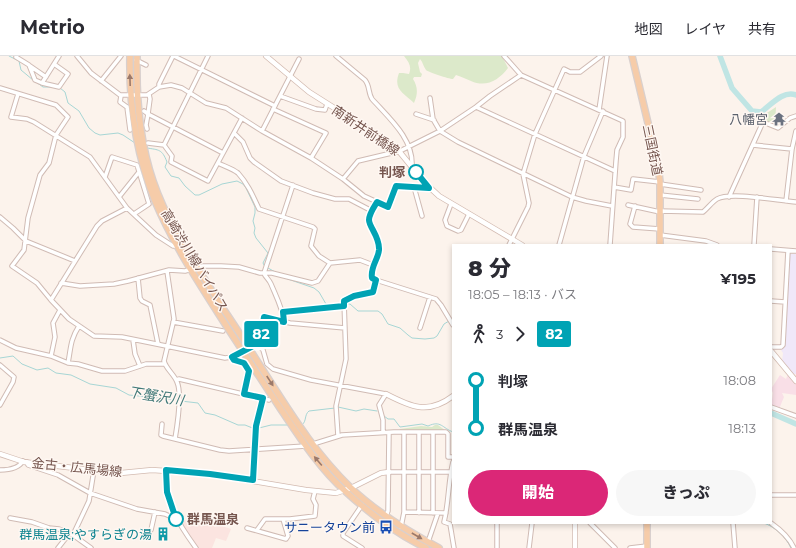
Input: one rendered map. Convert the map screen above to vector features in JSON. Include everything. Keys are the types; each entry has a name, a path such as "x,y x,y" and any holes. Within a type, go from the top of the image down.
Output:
{"main road":[{"name":"高崎渋川線バイパス","path":"130,56 134,95 135,131 155,200 177,246 248,348 310,445 351,488 425,546"},
{"name":"三国街道","path":"632,56 658,165 660,183 660,244"},
{"name":"高崎渋川線バイパス","path":"134,95 136,58"},
{"name":"高崎渋川線バイパス","path":"141,151 159,198 194,269 243,351 344,491 397,531 425,546 439,548"},
{"path":"647,524 647,547"}],"street":[{"path":"42,83 59,56"},
{"path":"77,56 87,69 121,96 149,94 159,87 175,85 206,102 226,108 262,131 310,158 343,179 358,192 388,207 396,186 429,188"},
{"path":"101,81 121,56"},
{"path":"159,87 159,84 174,56 326,133 310,158"},
{"path":"164,145 208,56"},
{"name":"南新井前橋線","path":"266,56 309,92 400,151 429,188 451,204 520,244"},
{"path":"336,56 365,80 368,84 372,99 402,132 409,146 413,161 412,167"},
{"path":"341,61 344,56"},
{"path":"504,56 521,75 622,121 623,137 617,150 610,244"},
{"path":"510,244 529,203 523,174 535,134 564,69 570,72 580,72 601,56"},
{"path":"559,244 584,156 601,111 608,56"},
{"path":"16,57 46,77"},
{"path":"136,58 146,65"},
{"path":"262,131 299,59"},
{"path":"29,65 35,80 60,87 68,74 54,64"},
{"path":"343,179 358,161 400,151 440,131 521,75"},
{"path":"0,88 59,107 68,117 56,135 49,163 40,175 28,218 24,250 12,266 37,282 60,310 79,326 94,336 122,337 222,358 232,357 255,345 259,346 263,350 265,361 268,366 273,369 311,380 386,394 404,404 419,407 430,407 440,404 452,397"},
{"path":"18,94 10,117 27,119 34,122 90,157 127,208 156,235 173,246 177,246"},
{"path":"147,129 146,125 150,99 149,94"},
{"path":"121,96 120,102 127,107 135,131"},
{"path":"280,96 316,109 325,110 327,104"},
{"path":"430,98 434,120 440,131 458,142 572,197 612,206"},
{"path":"476,107 615,171"},
{"path":"144,111 223,153"},
{"path":"416,114 434,120"},
{"path":"729,196 763,122 778,128 790,118 796,116"},
{"path":"148,143 164,145 172,156 171,162 208,181 242,118"},
{"path":"786,201 792,149 796,131"},
{"path":"234,134 244,142 250,158 281,181 336,199 349,199 372,211"},
{"path":"753,145 792,149"},
{"path":"105,177 112,157 136,165 149,204 134,214"},
{"path":"218,163 238,173 240,178 249,186 259,209 313,227 315,229 315,233 311,246 320,256 330,263 360,260 373,265"},
{"path":"119,197 139,172"},
{"path":"614,187 631,190 633,179 701,190"},
{"path":"284,322 283,312 271,282 264,273 293,185"},
{"path":"414,188 422,216"},
{"path":"660,195 698,199"},
{"path":"628,205 660,212 703,212 718,198 729,196 757,197 796,202"},
{"path":"754,244 757,197"},
{"path":"377,202 369,220 378,240 379,250 373,265 371,275 372,278 430,297 440,302 452,323"},
{"path":"451,204 445,220 447,226 458,231 460,230 469,214"},
{"path":"635,206 630,219 630,224 633,227 660,229"},
{"path":"51,300 100,223 127,208"},
{"path":"0,217 14,228 26,241 75,262"},
{"path":"660,236 706,241 714,244"},
{"path":"772,249 796,251"},
{"path":"772,347 781,347 783,345 788,251"},
{"path":"61,283 86,286 124,282 167,271 194,269 203,266 221,266 239,267 264,273 272,272 314,283 318,281 330,263"},
{"path":"167,271 173,322 164,358 165,364 176,380 179,392 175,439"},
{"path":"138,278 140,298 142,301 150,305 158,344"},
{"path":"338,436 336,406 346,359 344,301 354,296 373,292 376,280"},
{"path":"420,328 430,297"},
{"path":"772,300 785,302"},
{"path":"283,312 344,306"},
{"path":"50,356 55,337 53,323 60,310"},
{"path":"259,346 264,317 284,322 345,328"},
{"path":"173,322 223,332"},
{"path":"68,363 70,344 79,326"},
{"path":"0,340 16,348 102,371 125,371 149,364 165,364"},
{"path":"133,340 135,354 140,366"},
{"path":"772,352 794,375 796,381"},
{"path":"232,357 234,360 244,363 249,371 244,394"},
{"path":"0,365 14,377 13,382 0,405"},
{"path":"176,380 269,400"},
{"path":"383,432 383,420 379,405 386,394"},
{"path":"253,480 256,426 263,398"},
{"path":"772,408 796,416"},
{"path":"162,424 161,436 225,451 310,445 338,436 383,432 446,432 448,434 448,457 452,458"},
{"path":"401,526 404,512 404,432"},
{"path":"419,432 419,513"},
{"path":"433,432 433,512"},
{"path":"386,516 388,511 389,433"},
{"name":"金古・広馬場線","path":"0,454 25,462 121,473 166,470 253,480 315,491 336,493 344,491"},
{"path":"0,470 12,468 25,462 28,465 58,475 90,493 137,509 165,514 176,519"},
{"path":"452,465 450,472 451,489 444,522 450,524 454,548"},
{"path":"58,548 71,534 89,501 94,470"},
{"path":"166,470 167,492 176,519 196,548"},
{"path":"344,491 381,473 450,472"},
{"path":"257,530 265,518 283,519 315,516 316,505 313,499 315,491"},
{"path":"772,495 796,495"},
{"path":"362,505 343,533 344,536 362,548"},
{"path":"151,530 155,512"},
{"path":"404,512 446,513"},
{"path":"425,546 438,512"},
{"path":"10,518 32,522 49,528 68,532 91,548"},
{"path":"247,528 286,539 288,536 283,519"},
{"path":"497,524 498,548"},
{"path":"529,548 532,524"},
{"path":"575,524 575,548"},
{"path":"591,524 615,548"},
{"path":"733,524 735,548"},
{"path":"772,524 787,537 794,548"},
{"path":"630,548 647,547"}],"shaded area":[{"path":"789,254 796,254 796,374 792,374 782,362 783,353 781,350 784,346"},
{"path":"788,374 796,384 796,395 782,393 784,397 779,409 772,406 772,387 780,375 786,379"},
{"path":"195,517 231,529 226,541 216,538 212,548 198,548 178,519 179,518 192,523"}],"green space":[{"path":"404,56 502,56 508,68 501,76 492,82 482,84 456,75 453,79 430,72 426,70 420,59 418,63 422,74 421,77 414,77 413,79 417,91 414,103 400,90 397,83 399,73 409,74 410,71 410,65"},
{"path":"776,107 775,125 758,119"},
{"path":"438,425 446,431 399,431 400,429 421,426 432,427"}],"waterway":[{"path":"9,56 19,61 21,70 33,80"},
{"path":"720,56 732,88 752,111 761,112 782,96 791,94 796,95"},
{"path":"36,82 43,87 55,87"},
{"path":"60,88 65,92 68,103 79,111 89,128 95,133 100,135 118,133 135,143"},
{"path":"147,148 162,152 167,162 165,167 171,176 179,178 195,195 199,195 222,184 237,181 243,184 255,207 253,221 255,228 254,233 256,238 268,253 263,263 265,267"},
{"path":"268,268 277,273"},
{"path":"285,278 314,288 319,292 326,304 350,304 358,311 378,311 382,314 388,324 400,328 412,338 434,338 437,336 444,324 449,321"},
{"name":"下蟹沢川","path":"0,358 13,356 22,364 37,370 48,368 56,373 71,375 90,384 116,388 129,395 178,400"},
{"name":"下蟹沢川","path":"181,401 198,403 205,413 215,415 238,425 245,425 255,429 271,425 289,425"},
{"name":"下蟹沢川","path":"338,407 356,411 364,409 377,411"},
{"name":"下蟹沢川","path":"302,425 306,414 309,411 335,408"},
{"path":"772,413 796,424"},
{"name":"下蟹沢川","path":"384,416 388,419 394,419 400,427 422,424 428,426 432,424 439,424 452,432"},
{"name":"下蟹沢川","path":"766,524 780,533 791,548"}],"bus line":[{"name":"82","path":"176,519 167,492 166,470 224,475 253,480 256,426 263,398 244,394 249,371 244,363 234,360 232,357 253,346 259,346 264,317 284,322 283,312 330,306 344,306 344,301 354,296 373,292 376,280 372,278 371,275 379,250 376,234 369,220 377,202 388,207 396,186 429,188 416,172"}],"place":[{"name":"八幡宮","path":"779,119"},
{"name":"判塚","path":"416,172"},
{"name":"群馬温泉","path":"176,519"},
{"name":"サニータウン前","path":"386,527"},
{"name":"群馬温泉;やすらぎの湯","path":"163,534"}]}
